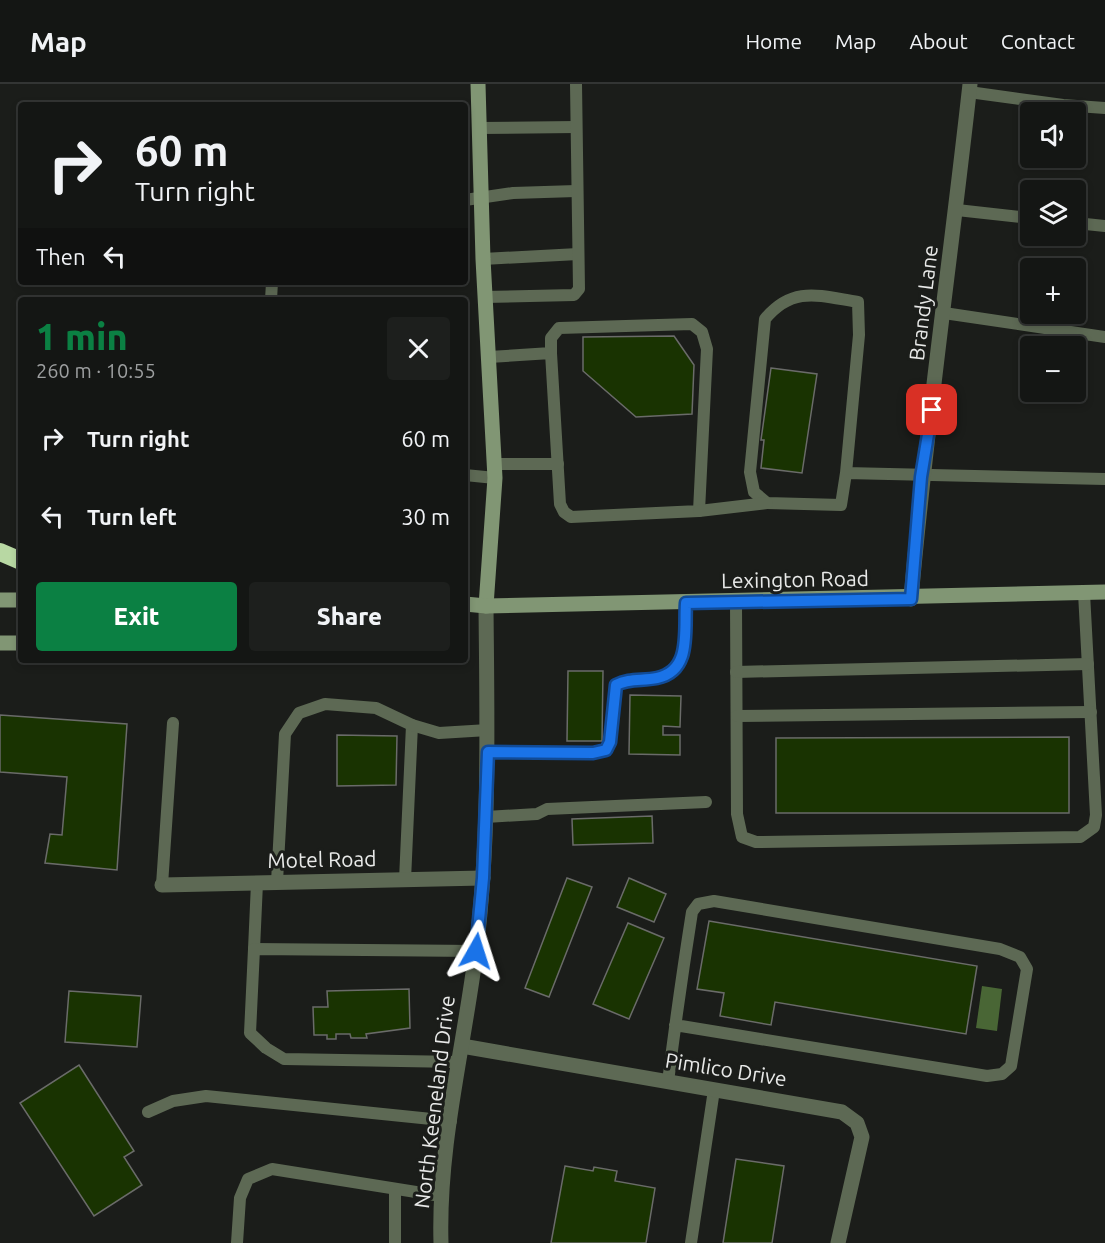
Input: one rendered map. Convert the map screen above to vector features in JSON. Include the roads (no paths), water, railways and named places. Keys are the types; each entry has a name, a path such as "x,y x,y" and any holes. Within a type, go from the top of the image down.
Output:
{"highway":[{"path":"0,552 18,560"}],"main road":[{"path":"478,84 479,128 473,200 483,259 495,471 486,606"},
{"name":"Lexington Road","path":"468,604 486,606 911,599 1105,592"},
{"path":"0,600 18,600"},
{"name":"Lexington Road","path":"468,610 486,606"},
{"path":"0,643 18,643"}],"street":[{"name":"Brandy Lane","path":"911,599 921,477 957,210 969,88"},
{"name":"North Keeneland Drive","path":"441,1243 441,1196 476,951 483,878 488,752 486,606"},
{"name":"Motel Road","path":"162,885 483,878"},
{"name":"Pimlico Drive","path":"462,1046 829,1108 853,1118 862,1137 838,1243"}],"lane":[{"path":"484,297 574,294 579,288 576,84"},
{"path":"969,88 1063,105 1105,108"},
{"path":"479,128 576,127"},
{"path":"473,200 513,193 576,192"},
{"path":"957,210 1020,217"},
{"path":"1086,224 1105,226"},
{"path":"483,259 578,254"},
{"path":"699,511 707,349 702,332 692,324 560,328 551,338 551,353 560,504 564,512 571,517 699,511 767,502 841,505 859,335 858,302 811,294 792,297 776,306 765,319 750,472 754,492 767,502"},
{"path":"944,313 1105,337"},
{"path":"489,357 551,353"},
{"path":"468,475 558,464"},
{"path":"846,473 921,477 1105,479"},
{"path":"736,602 737,814 742,837 756,842 1080,837 1094,827 1096,815 1084,593"},
{"path":"488,752 593,753 606,750 610,742 616,685 626,680 657,678 674,672 683,661 686,603"},
{"path":"736,672 1088,664"},
{"path":"277,882 285,734 299,713 325,704 376,708 412,725 439,733 488,730"},
{"path":"737,716 1091,712"},
{"path":"162,885 173,723"},
{"path":"405,880 412,725"},
{"path":"486,817 537,814 547,809 706,802"},
{"path":"257,883 250,1033 266,1048 284,1059 459,1062"},
{"path":"668,1082 675,1025 692,912 698,904 714,901 1000,949 1020,957 1027,969 1011,1066 1002,1074 987,1076 675,1025"},
{"path":"254,949 476,951"},
{"path":"691,1243 714,1090"},
{"path":"148,1112 173,1101 206,1096 451,1121"},
{"path":"237,1243 240,1198 248,1179 272,1169 441,1196"},
{"path":"395,1190 395,1243"}]}
